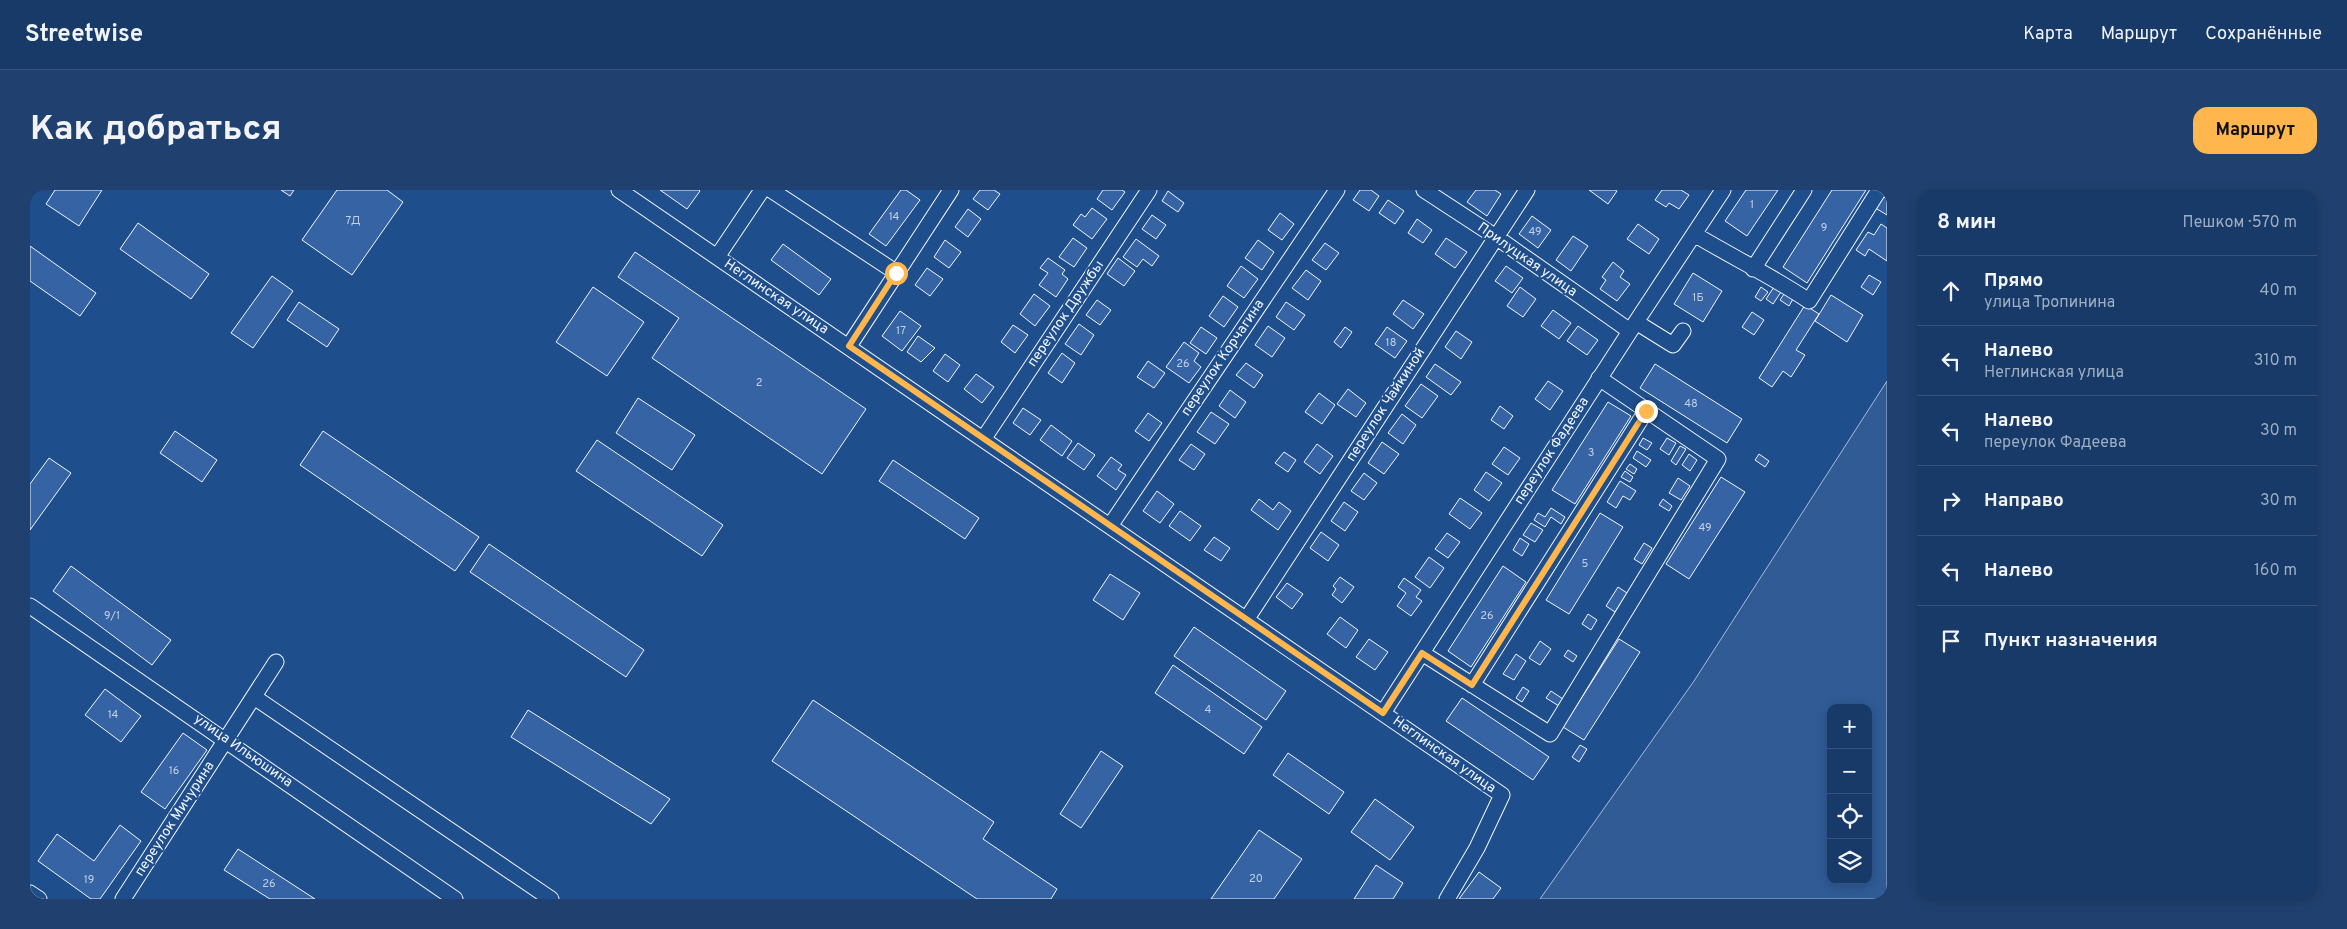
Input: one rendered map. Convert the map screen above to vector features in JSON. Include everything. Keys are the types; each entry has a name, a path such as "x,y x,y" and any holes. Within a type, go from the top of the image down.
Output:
{"street":[{"name":"Неглинская улица","path":"619,190 984,438 1502,795 1478,848 1447,899"},
{"path":"717,257 762,190"},
{"path":"771,190 896,273"},
{"name":"переулок Дружбы","path":"984,438 1149,190"},
{"name":"переулок Корчагина","path":"1110,526 1337,190"},
{"name":"Прилуцкая улица","path":"1424,190 1633,326 1673,345 1683,331"},
{"name":"переулок Чайкиной","path":"1246,620 1528,190"},
{"name":"переулок Фадеева","path":"1383,713 1599,378 1724,190"},
{"path":"1753,268 1804,190"},
{"path":"1694,234 1753,268 1780,281 1808,301 1879,190"},
{"path":"849,346 945,192"},
{"path":"1422,653 1550,734 1718,459 1599,378"},
{"path":"1472,685 1646,411"},
{"name":"улица Ильюшина","path":"30,606 226,739 455,899"},
{"name":"переулок Мичурина","path":"123,899 276,662"},
{"path":"254,697 551,899"},
{"path":"30,893 39,899"}],"shaded area":[{"path":"1887,381 1887,899 1540,899 1694,681"}],"building":[{"path":"55,190 102,190 79,226 46,204"},
{"path":"281,190 294,190 290,196"},
{"path":"337,190 387,190 403,202 352,275 302,240"},
{"path":"660,190 699,190 700,191 687,209"},
{"path":"901,190 906,190 920,200 886,246 869,234"},
{"path":"980,190 994,190 1000,194 988,210 973,199"},
{"path":"1103,190 1122,190 1125,192 1112,210 1097,199"},
{"path":"1360,190 1371,190 1379,196 1369,211 1353,200"},
{"path":"1476,190 1495,190 1501,194 1487,216 1467,202"},
{"path":"1589,190 1615,190 1617,191 1608,204"},
{"path":"1662,190 1681,190 1689,195 1679,209 1669,203 1666,207 1655,200"},
{"path":"1746,190 1778,190 1747,236 1725,221"},
{"path":"1832,190 1866,190 1807,283 1783,267"},
{"path":"1168,191 1184,203 1178,212 1162,201"},
{"path":"1879,194 1887,199 1887,215 1872,206"},
{"path":"1388,200 1404,211 1395,224 1379,213"},
{"path":"1092,208 1107,219 1092,239 1073,225 1081,214 1085,217"},
{"path":"968,209 981,219 968,237 955,227"},
{"path":"1280,213 1294,224 1282,240 1268,230"},
{"path":"1152,215 1166,225 1156,239 1142,229"},
{"path":"1532,216 1551,230 1538,248 1519,234"},
{"path":"1417,219 1432,230 1423,243 1408,233"},
{"path":"138,223 209,274 191,299 120,249"},
{"path":"1638,224 1659,239 1649,254 1627,239"},
{"path":"1881,224 1887,228 1887,261 1869,249 1865,256 1856,250 1868,232 1874,235"},
{"path":"1573,236 1588,246 1571,271 1556,260"},
{"path":"1073,238 1087,248 1074,267 1059,257"},
{"path":"1446,238 1467,252 1455,268 1435,254"},
{"path":"1136,239 1159,256 1152,266 1143,259 1137,267 1123,257"},
{"path":"945,240 961,252 949,268 934,257"},
{"path":"1258,240 1274,252 1262,270 1245,258"},
{"path":"1325,243 1339,253 1326,270 1312,260"},
{"path":"783,244 831,279 819,295 771,260"},
{"path":"30,246 96,293 80,316 30,281"},
{"path":"635,252 866,409 822,474 652,358 679,318 618,277"},
{"path":"1048,258 1065,270 1062,274 1068,279 1056,297 1039,285 1048,273 1040,268"},
{"path":"1118,258 1135,271 1124,286 1107,274"},
{"path":"1613,262 1624,271 1620,277 1630,284 1617,301 1600,289 1606,280 1602,277"},
{"path":"1241,266 1258,279 1244,298 1227,286"},
{"path":"1506,266 1523,278 1512,293 1495,281"},
{"path":"927,268 943,279 930,296 915,285"},
{"path":"1306,270 1321,281 1308,300 1292,288"},
{"path":"1693,273 1722,291 1703,322 1674,304"},
{"path":"1869,275 1881,282 1873,295 1861,287"},
{"path":"272,276 293,291 253,348 231,333"},
{"path":"593,287 644,322 607,376 556,342"},
{"path":"1520,287 1536,299 1523,317 1507,306"},
{"path":"1761,287 1768,292 1761,301 1755,297"},
{"path":"1774,287 1781,292 1773,304 1766,299"},
{"path":"1034,294 1050,306 1035,326 1020,314"},
{"path":"1784,294 1793,299 1789,306 1780,300"},
{"path":"1831,295 1863,315 1847,342 1815,321"},
{"path":"1223,296 1238,307 1224,327 1209,316"},
{"path":"1097,300 1111,310 1100,325 1086,315"},
{"path":"1403,300 1424,314 1413,329 1393,314"},
{"path":"299,302 339,329 327,347 287,320"},
{"path":"1286,302 1305,315 1294,330 1276,317"},
{"path":"1805,305 1819,314 1796,350 1805,355 1791,377 1783,371 1772,387 1759,378"},
{"path":"1553,310 1571,323 1559,339 1541,326"},
{"path":"900,311 921,326 902,351 882,336"},
{"path":"1752,312 1764,320 1754,335 1742,327"},
{"path":"1079,324 1094,335 1081,355 1065,344"},
{"path":"1013,325 1028,335 1015,353 1001,342"},
{"path":"1268,326 1285,338 1272,357 1255,345"},
{"path":"1578,326 1598,340 1587,355 1567,341"},
{"path":"1201,327 1217,338 1206,354 1190,343"},
{"path":"1345,327 1352,332 1341,348 1334,342"},
{"path":"1387,327 1407,341 1395,358 1375,344"},
{"path":"1456,331 1472,342 1461,359 1445,347"},
{"path":"918,336 935,348 921,362 907,352"},
{"path":"1184,342 1199,353 1194,361 1201,367 1189,383 1166,367"},
{"path":"1062,353 1075,363 1062,383 1048,373"},
{"path":"945,354 960,365 948,382 933,371"},
{"path":"1148,361 1165,373 1154,388 1137,377"},
{"path":"1246,363 1263,375 1254,388 1236,375"},
{"path":"1435,364 1461,382 1451,395 1426,377"},
{"path":"1655,364 1742,419 1727,443 1640,388"},
{"path":"976,374 994,387 982,403 964,389"},
{"path":"1548,381 1563,391 1550,410 1535,399"},
{"path":"1421,384 1438,396 1422,418 1405,406"},
{"path":"1348,389 1366,403 1356,417 1337,404"},
{"path":"1230,390 1246,402 1235,418 1219,406"},
{"path":"1319,393 1335,405 1322,424 1305,412"},
{"path":"638,398 695,435 672,470 616,433"},
{"path":"1608,402 1631,416 1575,504 1552,490"},
{"path":"1500,406 1513,416 1504,429 1491,420"},
{"path":"1023,408 1041,420 1030,435 1013,423"},
{"path":"1211,412 1229,424 1215,444 1197,432"},
{"path":"1148,413 1162,423 1149,441 1135,431"},
{"path":"1402,414 1416,425 1403,444 1388,433"},
{"path":"1051,425 1072,441 1062,456 1040,440"},
{"path":"175,431 217,460 202,482 160,453"},
{"path":"323,431 479,537 455,571 300,465"},
{"path":"1643,438 1652,443 1647,450 1639,445"},
{"path":"1667,438 1676,443 1669,455 1660,449"},
{"path":"597,440 723,525 702,556 576,471"},
{"path":"1382,442 1399,454 1384,474 1368,463"},
{"path":"1078,443 1095,455 1084,470 1067,458"},
{"path":"1191,444 1205,454 1194,470 1179,460"},
{"path":"1317,444 1333,456 1320,474 1304,462"},
{"path":"1680,446 1686,449 1676,465 1671,461"},
{"path":"1504,447 1520,458 1508,475 1492,464"},
{"path":"1637,451 1651,460 1646,467 1633,458"},
{"path":"1284,452 1296,460 1288,472 1275,463"},
{"path":"1689,454 1697,460 1690,471 1682,465"},
{"path":"1759,454 1769,461 1765,467 1755,460"},
{"path":"1111,457 1122,465 1118,470 1126,475 1116,490 1097,476"},
{"path":"49,458 71,473 30,530 30,484"},
{"path":"893,460 979,518 965,539 879,481"},
{"path":"1630,464 1637,469 1634,474 1626,469"},
{"path":"1625,471 1633,477 1630,482 1621,477"},
{"path":"1486,472 1502,483 1489,501 1474,490"},
{"path":"1364,473 1377,483 1364,500 1351,491"},
{"path":"1721,477 1745,492 1689,579 1666,564"},
{"path":"1678,478 1690,486 1681,500 1669,493"},
{"path":"1620,481 1636,491 1630,500 1623,496 1616,508 1607,502"},
{"path":"1157,491 1174,504 1160,523 1143,511"},
{"path":"1460,498 1482,513 1470,529 1449,514"},
{"path":"1259,499 1273,510 1279,502 1291,511 1278,530 1251,510"},
{"path":"1663,499 1672,506 1669,511 1659,505"},
{"path":"1344,502 1358,512 1345,531 1331,521"},
{"path":"1551,508 1565,517 1561,524 1551,517 1545,527 1534,520 1538,513 1545,517"},
{"path":"1180,511 1201,526 1190,541 1169,526"},
{"path":"1600,513 1623,527 1569,614 1546,600"},
{"path":"1531,523 1543,530 1535,542 1523,535"},
{"path":"1321,532 1339,545 1328,561 1310,548"},
{"path":"1447,533 1460,542 1448,558 1435,549"},
{"path":"1214,537 1230,548 1221,561 1204,550"},
{"path":"1520,538 1529,544 1522,556 1513,550"},
{"path":"1644,543 1652,548 1642,564 1634,559"},
{"path":"489,544 644,650 626,677 470,572"},
{"path":"1429,557 1444,568 1430,588 1415,577"},
{"path":"71,566 171,640 152,665 53,591"},
{"path":"1503,566 1526,582 1471,667 1448,651"},
{"path":"1110,574 1140,593 1123,620 1093,600"},
{"path":"1340,577 1354,587 1342,603 1332,595 1336,589 1333,586"},
{"path":"1404,578 1421,590 1416,597 1422,601 1411,616 1397,606 1406,593 1398,587"},
{"path":"1287,583 1303,594 1292,609 1276,597"},
{"path":"1618,587 1627,593 1615,612 1606,606"},
{"path":"1588,614 1597,620 1591,630 1582,624"},
{"path":"1340,617 1358,630 1346,648 1327,634"},
{"path":"1194,627 1286,691 1266,720 1174,656"},
{"path":"1369,639 1388,652 1375,670 1356,657"},
{"path":"1619,639 1640,652 1584,740 1563,727"},
{"path":"1540,641 1551,649 1540,665 1529,658"},
{"path":"1568,650 1577,656 1573,662 1564,656"},
{"path":"1516,654 1526,661 1514,680 1503,674"},
{"path":"1173,665 1262,727 1244,754 1155,693"},
{"path":"1523,687 1529,691 1522,702 1516,698"},
{"path":"105,689 141,716 121,742 85,715"},
{"path":"1551,691 1563,699 1559,706 1546,698"},
{"path":"1462,698 1549,757 1533,780 1446,721"},
{"path":"813,700 994,822 983,839 1057,889 1051,899 977,899 772,761"},
{"path":"528,710 670,799 651,824 511,737"},
{"path":"183,733 207,750 165,809 141,792"},
{"path":"1580,745 1587,749 1579,762 1572,757"},
{"path":"1101,751 1123,766 1081,828 1060,814"},
{"path":"1288,753 1344,792 1329,814 1273,775"},
{"path":"1375,799 1414,827 1390,860 1351,832"},
{"path":"120,825 141,841 100,899 91,899 38,861 57,834 94,861"},
{"path":"1259,830 1302,859 1274,899 1211,899"},
{"path":"238,849 315,899 270,899 224,870"},
{"path":"1376,865 1403,883 1393,899 1354,899"},
{"path":"1479,872 1501,888 1493,899 1459,899"}],"route":[{"path":"896,273 849,346 1383,713 1422,653 1472,685 1646,411"}]}
